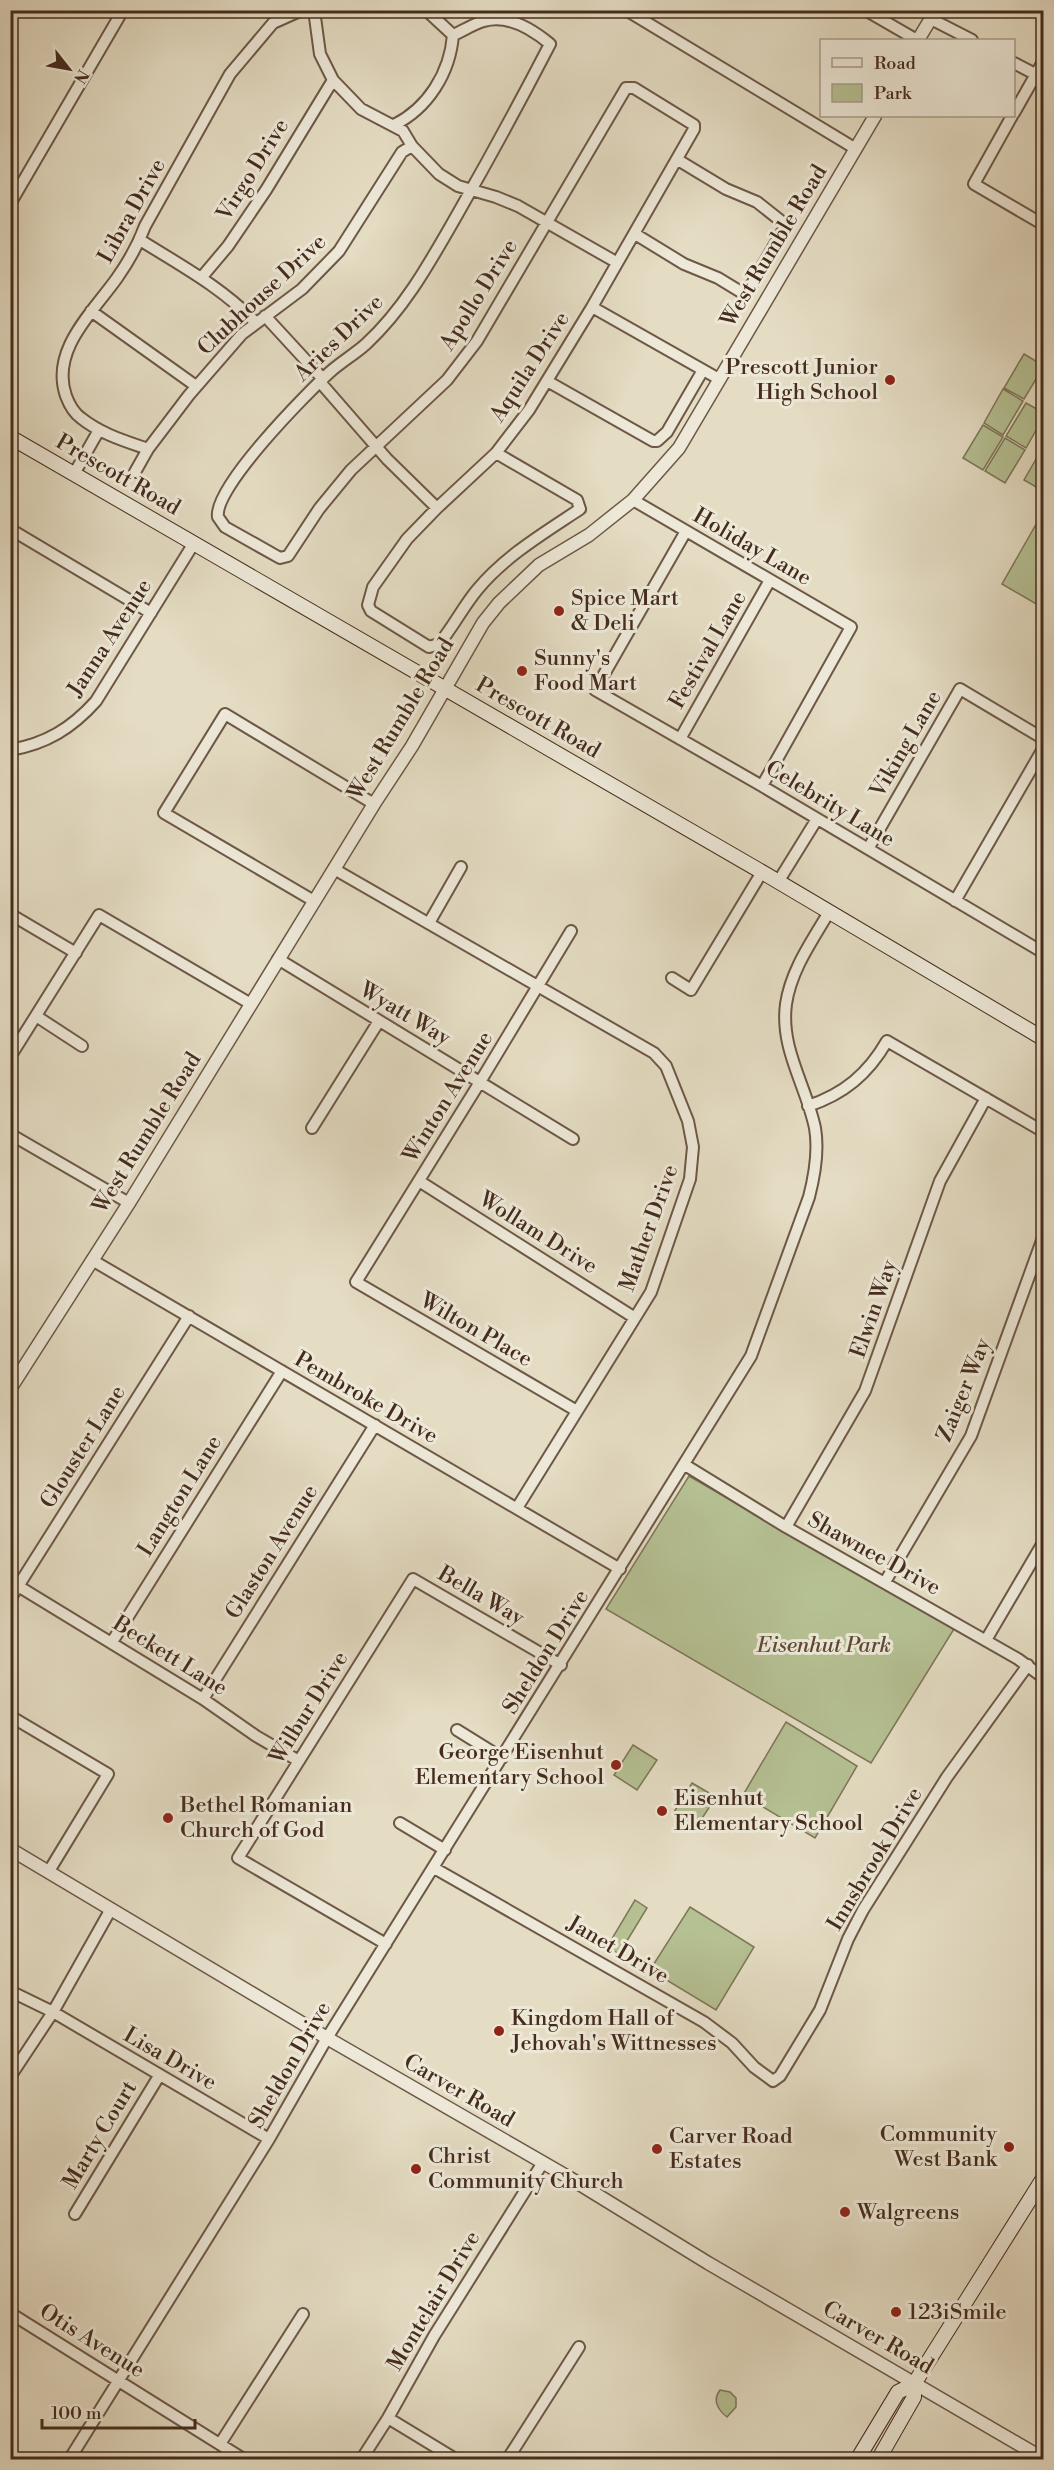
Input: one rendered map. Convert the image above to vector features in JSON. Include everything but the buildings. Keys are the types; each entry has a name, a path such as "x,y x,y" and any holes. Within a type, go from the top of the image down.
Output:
{"main road":[{"name":"Prescott Road","path":"10,437 762,872 1044,1039"},
{"path":"857,2460 898,2392 914,2384 1044,2176"},
{"path":"878,2460 914,2397 914,2384"}],"street":[{"path":"10,204 123,10"},
{"name":"Libra Drive","path":"148,449 99,430 80,418 68,399 62,379 63,368 72,342 91,310 125,266 230,74 273,23 302,10"},
{"path":"314,10 320,54 333,80 361,109 404,131 412,146 429,165 448,180 518,206 616,262"},
{"path":"394,125 410,116 427,100 448,61 453,36 426,10"},
{"path":"626,10 856,149"},
{"path":"865,10 916,39"},
{"path":"919,39 933,15 970,39"},
{"name":"Aries Drive","path":"284,558 280,558 225,527 217,511 237,477 266,437 322,380 363,347 395,314 424,273 550,44 524,26 503,20 483,21 453,36"},
{"path":"1015,110 1044,60"},
{"path":"1015,64 1035,74"},
{"name":"Virgo Drive","path":"201,278 228,246 266,190 333,80"},
{"name":"Apollo Drive","path":"284,558 334,490 375,445 447,380 477,341 626,88 634,88 694,125"},
{"name":"West Rumble Road","path":"10,1389 129,1203 334,868 412,746 483,623 513,588 539,565 589,535 633,500 652,481 684,441 874,117"},
{"path":"1011,117 974,184 1044,225"},
{"name":"Aquila Drive","path":"496,453 577,500 580,509 535,538 496,570 478,588 443,639 429,647 376,615 368,605 373,587 407,539 496,453 547,381 678,160 694,125"},
{"name":"Clubhouse Drive","path":"135,472 148,449 196,386 242,334 302,289 324,268 358,223 402,152 412,146"},
{"path":"635,234 684,264 718,278 745,293 786,225 757,202 726,189 678,160"},
{"path":"140,240 201,278 243,310 260,319 322,380 375,445 437,508"},
{"path":"592,307 719,379"},
{"path":"91,310 196,386"},
{"path":"547,381 653,441 657,441 666,432 705,371"},
{"path":"74,474 99,430"},
{"name":"Holiday Lane","path":"633,500 851,627 762,786"},
{"path":"10,529 151,613"},
{"name":"Celebrity Lane","path":"686,531 596,690 1044,953"},
{"name":"Janna Avenue","path":"10,750 40,743 58,734 84,715 96,701 194,543"},
{"name":"Festival Lane","path":"680,739 770,580"},
{"name":"Viking Lane","path":"868,849 960,689 1044,739"},
{"path":"314,901 164,813 225,714 374,804"},
{"path":"955,901 1044,747"},
{"path":"778,882 817,819"},
{"path":"429,923 461,867"},
{"name":"Mather Drive","path":"334,868 654,1053 662,1060 688,1121 693,1147 690,1179 651,1292 517,1508"},
{"path":"672,978 691,990 762,872"},
{"name":"Sheldon Drive","path":"69,2460 269,2139 327,2038 751,1356 815,1176 817,1152 814,1128 788,1047 785,1020 786,1004 796,970 829,912"},
{"path":"10,914 76,953"},
{"path":"10,1057 99,915 251,1004"},
{"name":"Winton Avenue","path":"356,1282 571,931"},
{"name":"Wyatt Way","path":"278,959 573,1139"},
{"path":"36,1017 82,1046"},
{"path":"312,1128 379,1021"},
{"path":"808,1106 826,1100 855,1082 870,1067 887,1041 1044,1132"},
{"name":"Elwin Way","path":"786,1527 865,1391 940,1181 986,1098"},
{"path":"10,1134 129,1203"},
{"name":"Wollam Drive","path":"419,1181 635,1318"},
{"name":"Zaiger Way","path":"885,1582 971,1436 1044,1235"},
{"name":"Pembroke Drive","path":"92,1260 620,1569"},
{"name":"Wilton Place","path":"356,1282 577,1411"},
{"name":"Glouster Lane","path":"10,1599 189,1316"},
{"name":"Langton Lane","path":"112,1642 282,1371"},
{"name":"Glaston Avenue","path":"203,1699 375,1425"},
{"name":"Shawnee Drive","path":"685,1465 786,1527 986,1640 1028,1665 1044,1678"},
{"path":"986,1640 1044,1541"},
{"name":"Bella Way","path":"413,1579 561,1665"},
{"name":"Wilbur Drive","path":"386,1944 238,1858 413,1579"},
{"name":"Beckett Lane","path":"18,1586 112,1642 203,1699 256,1736 299,1761"},
{"name":"Innsbrook Drive","path":"773,2081 780,2076 820,2010 848,1939 863,1910 947,1777 1028,1665"},
{"path":"10,1716 108,1774 49,1871"},
{"path":"458,1731 502,1758"},
{"path":"400,1823 445,1850"},
{"name":"Carver Road","path":"10,1849 1044,2459"},
{"name":"Janet Drive","path":"434,1868 704,2022 732,2043 754,2067 773,2081"},
{"path":"10,2077 52,2012 111,1909"},
{"name":"Lisa Drive","path":"10,1991 52,2012 269,2139"},
{"name":"Marty Court","path":"75,2214 159,2076"},
{"name":"Montclair Drive","path":"361,2460 388,2418 434,2336 542,2164"},
{"path":"220,2444 303,2314"},
{"name":"Otis Avenue","path":"12,2317 119,2380 245,2460"},
{"path":"507,2460 579,2347"},
{"path":"388,2418 457,2460"}],"green space":[{"path":"1024,354 1044,366 1024,399 1004,388"},
{"path":"1003,389 1023,401 1003,435 984,423"},
{"path":"1026,403 1044,413 1026,448 1006,436"},
{"path":"983,425 1003,437 983,470 963,458"},
{"path":"1005,438 1025,450 1005,483 985,471"},
{"path":"1043,447 1043,491 1024,480"},
{"path":"1043,512 1043,608 1002,584"},
{"name":"Eisenhut Park","path":"689,1476 954,1629 871,1763 606,1609"},
{"path":"786,1722 857,1766 815,1838 743,1795"},
{"path":"633,1745 657,1760 637,1790 614,1775"},
{"path":"692,1783 716,1797 697,1826 674,1812"},
{"path":"635,1900 647,1908 619,1954 607,1947"},
{"path":"690,1907 754,1947 716,2010 650,1970"},
{"path":"720,2390 730,2392 736,2398 736,2407 727,2417 717,2405 716,2397"}],"place":[{"name":"Prescott Junior High School","path":"890,380"},
{"name":"Spice Mart & Deli","path":"559,611"},
{"name":"Sunny's Food Mart","path":"522,671"},
{"name":"George Eisenhut Elementary School","path":"616,1765"},
{"name":"Eisenhut Elementary School","path":"662,1811"},
{"name":"Bethel Romanian Church of God","path":"168,1818"},
{"name":"Kingdom Hall of Jehovah's Wittnesses","path":"499,2031"},
{"name":"Community West Bank","path":"1009,2147"},
{"name":"Carver Road Estates","path":"657,2149"},
{"name":"Christ Community Church","path":"416,2169"},
{"name":"Walgreens","path":"845,2212"},
{"name":"123iSmile","path":"896,2312"}]}
